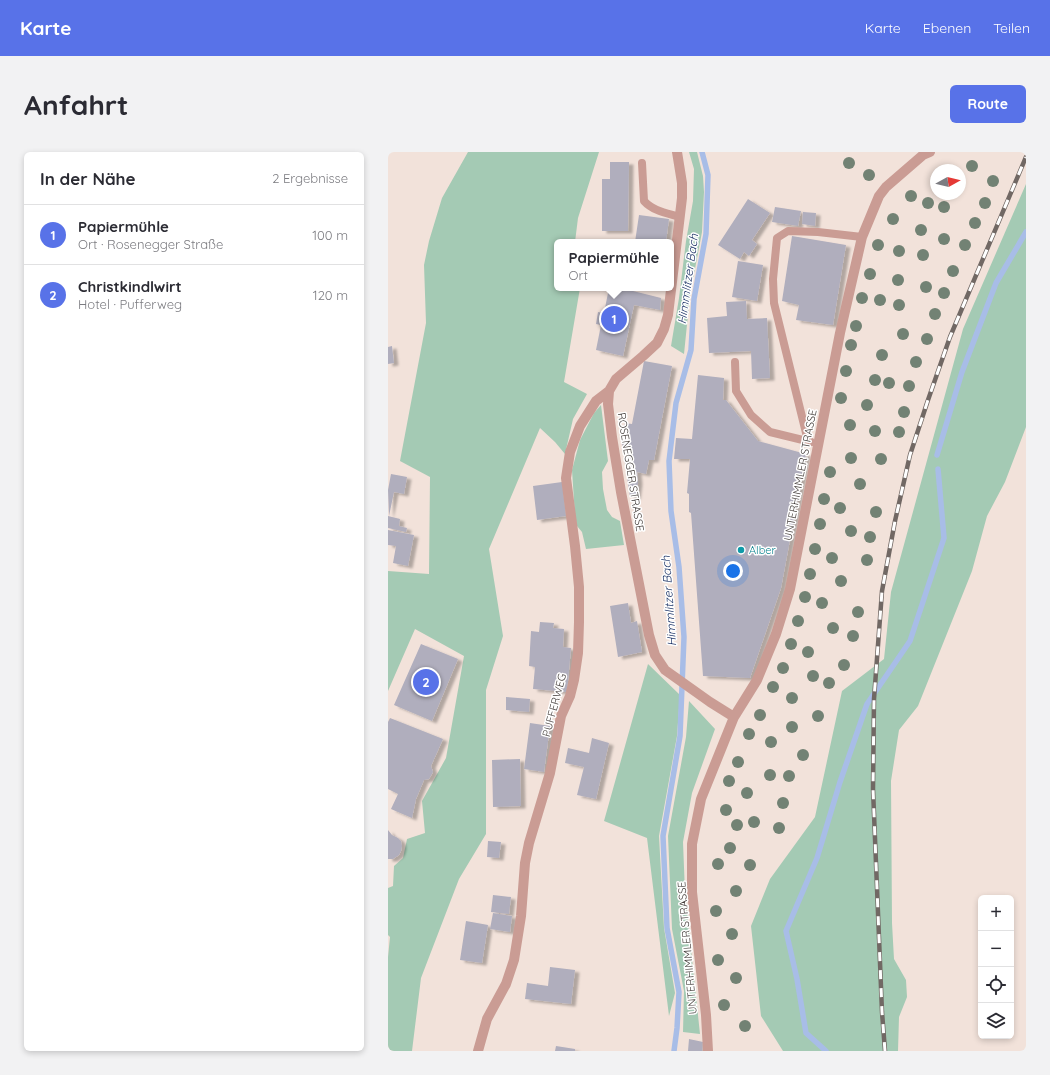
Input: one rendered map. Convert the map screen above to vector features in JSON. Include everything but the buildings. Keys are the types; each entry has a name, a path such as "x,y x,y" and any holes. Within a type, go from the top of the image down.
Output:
{"street":[{"path":"674,266 682,198 682,183 677,152"},
{"name":"UNTERHIMMLER STRASSE","path":"708,1051 706,1015 692,892 692,844 701,799 734,717 757,680 776,634 790,589 813,442 862,237 880,196 886,187 923,156 930,152"},
{"path":"609,391 616,379 657,343 664,329 668,314 671,291"},
{"name":"ROSENEGGER STRASSE","path":"609,391 608,404 621,492 648,628 655,655 665,670 734,717"},
{"name":"PUFFERWEG","path":"478,1051 487,1019 506,984 514,960 521,916 525,863 529,843 550,773 561,716 570,696 578,653 580,622 579,601 575,546 566,478 570,452 580,426 596,400 609,391"}],"lane":[{"path":"642,163 644,201 648,206 680,217"},
{"path":"735,362 736,391 751,415 770,432 813,442 774,303 773,279 777,238 788,231 818,232 862,237"}],"green space":[{"path":"468,152 599,152 578,218 575,239 554,239 554,291 579,291 564,382 587,394 573,419 565,454 540,428 489,549 503,636 486,690 486,834 459,879 421,978 412,1051 388,1051 388,957 390,937 388,935 388,888 393,886 394,866 403,858 407,839 425,833 422,801 446,758 464,656 415,629 388,691 388,571 429,574 430,477 400,461 426,323 424,265 429,241 442,198"},
{"path":"689,152 697,152 703,176 704,192 702,232 690,295 684,354 671,346 693,201 694,169"},
{"path":"1026,184 1026,427 1005,482 987,516 972,571 918,706 899,730 891,781 892,923 894,959 906,980 907,997 899,1017 898,1051 783,1051 761,1016 751,926 770,879 815,817 842,691 884,659 891,592 963,329"},
{"path":"601,405 608,461 602,472 603,489 607,510 612,517 620,521 624,545 586,549 582,532 577,526 575,516 572,470 580,440 594,413"},
{"path":"648,664 680,695 677,736 659,836 664,928 675,993 669,1016 647,838 604,821"},
{"path":"689,701 715,729 692,793 683,842 685,893 700,1034 683,1032 684,991 672,929 668,836 686,737"}],"waterway":[{"name":"Himmlitzer Bach","path":"674,1051 679,992 667,928 663,836 680,736 684,637 679,567 671,511 669,461 676,403 691,350 694,299 706,234 708,175 702,152"},
{"path":"937,455 962,372 996,283 1026,232"},
{"path":"826,1051 806,1033 797,979 786,931 817,858 840,782 867,704 910,641 944,538 938,469"}],"railway":[{"path":"885,1051 882,1012 873,789 874,699 882,591 895,521 910,455 928,400 950,337 1026,157"}],"place":[{"name":"Papiermühle","path":"614,319"},
{"name":"Alber","path":"741,550"},
{"name":"Christkindlwirt","path":"426,682"}]}
